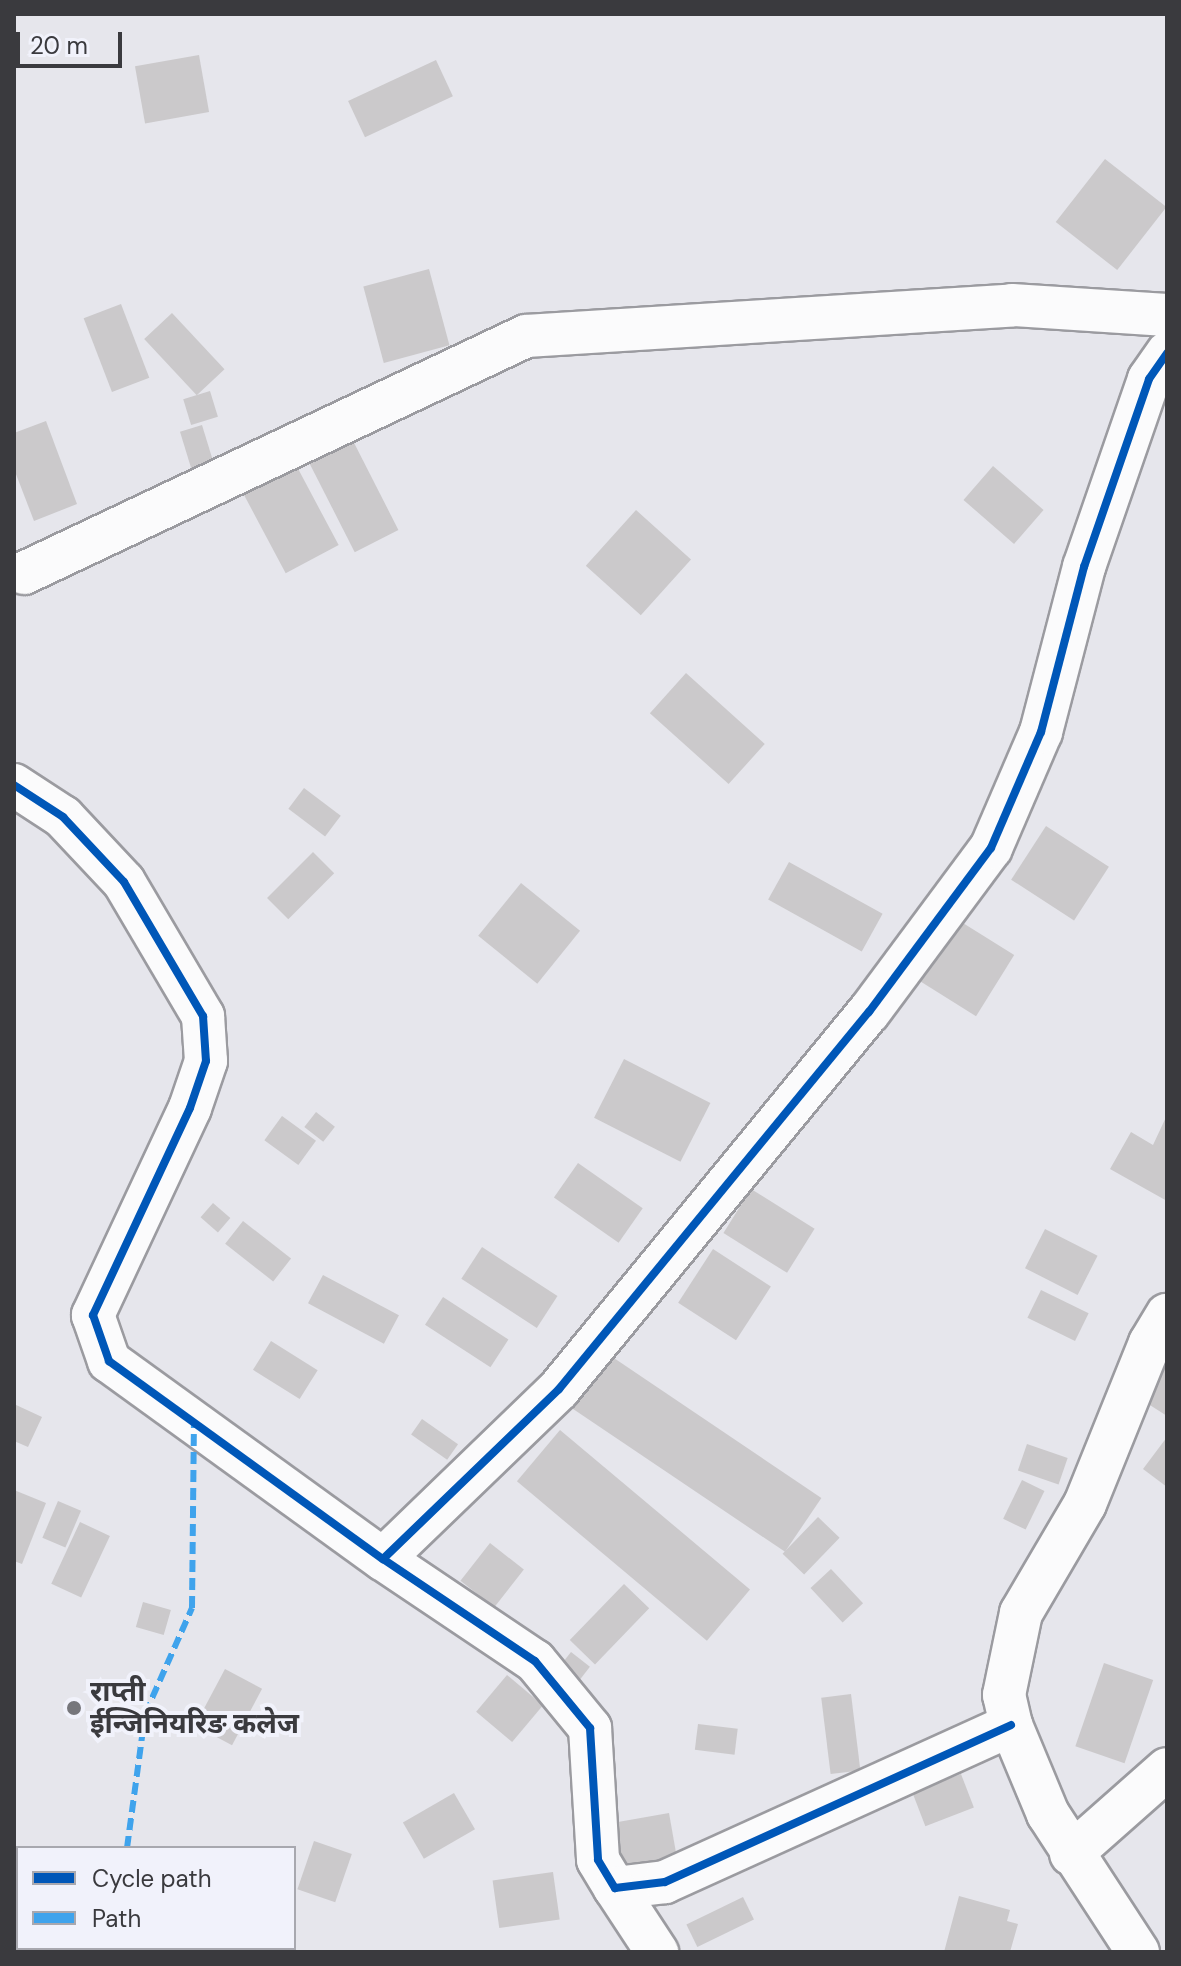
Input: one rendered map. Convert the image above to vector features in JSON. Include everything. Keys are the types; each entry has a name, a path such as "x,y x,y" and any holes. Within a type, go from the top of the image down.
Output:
{"street":[{"path":"17,579 526,336 1012,305 1167,315"},
{"path":"383,1559 559,1389 869,1012 991,848 1041,732 1084,567 1149,379 1167,353"},
{"path":"14,785 63,817 124,882 203,1016 206,1061 190,1108 93,1315 109,1361 383,1559 535,1661 590,1728 598,1860 657,1952"},
{"path":"1138,1952 1071,1854 1011,1725 1004,1695 1021,1613 1085,1504 1150,1343 1167,1315"},
{"path":"615,1888 665,1882 1011,1725"},
{"path":"1071,1854 1167,1769"}],"building":[{"path":"199,55 209,112 145,123 135,66"},
{"path":"436,60 453,96 365,137 348,101"},
{"path":"1105,159 1166,207 1117,270 1056,222"},
{"path":"429,269 449,345 384,363 363,287"},
{"path":"121,304 149,378 112,392 84,318"},
{"path":"172,313 225,369 197,395 144,339"},
{"path":"210,391 218,417 191,425 183,399"},
{"path":"46,421 77,504 34,521 14,469 14,433"},
{"path":"202,425 218,479 196,485 180,432"},
{"path":"348,431 398,530 355,552 304,453"},
{"path":"295,463 339,545 286,573 242,491"},
{"path":"993,466 1044,510 1014,544 963,500"},
{"path":"636,510 691,560 641,615 586,566"},
{"path":"686,673 765,744 729,784 650,713"},
{"path":"304,788 341,816 325,836 288,809"},
{"path":"1046,826 1109,867 1074,921 1011,880"},
{"path":"313,852 334,873 288,919 267,898"},
{"path":"789,862 883,914 862,951 768,900"},
{"path":"521,883 580,931 537,984 478,936"},
{"path":"926,900 1014,955 976,1016 888,961"},
{"path":"624,1059 710,1103 680,1162 594,1118"},
{"path":"316,1112 335,1127 323,1142 304,1127"},
{"path":"1167,1115 1167,1201 1110,1169 1131,1132 1153,1145"},
{"path":"282,1116 316,1141 298,1165 264,1140"},
{"path":"578,1163 643,1208 619,1243 554,1197"},
{"path":"751,1189 815,1229 787,1273 723,1233"},
{"path":"213,1203 230,1218 218,1232 201,1217"},
{"path":"243,1221 291,1259 273,1281 225,1244"},
{"path":"1045,1229 1098,1256 1078,1295 1025,1268"},
{"path":"482,1247 557,1296 537,1328 461,1279"},
{"path":"713,1249 771,1287 736,1340 678,1303"},
{"path":"323,1275 399,1315 384,1344 308,1303"},
{"path":"1041,1290 1089,1313 1075,1341 1027,1318"},
{"path":"443,1297 508,1339 490,1367 425,1325"},
{"path":"1167,1338 1167,1416 1131,1393"},
{"path":"271,1341 318,1370 300,1399 253,1370"},
{"path":"605,1352 821,1498 785,1552 569,1406"},
{"path":"14,1404 42,1417 28,1447 14,1441"},
{"path":"422,1419 458,1444 447,1460 411,1435"},
{"path":"560,1430 750,1589 707,1641 517,1481"},
{"path":"1167,1437 1167,1487 1143,1469"},
{"path":"1027,1444 1068,1458 1059,1484 1018,1470"},
{"path":"1022,1480 1044,1491 1026,1530 1003,1519"},
{"path":"14,1490 46,1503 22,1564 14,1561"},
{"path":"58,1501 81,1511 65,1548 42,1538"},
{"path":"818,1517 840,1538 804,1575 783,1554"},
{"path":"80,1522 110,1536 81,1598 51,1584"},
{"path":"490,1543 524,1569 494,1607 460,1581"},
{"path":"831,1569 863,1603 843,1622 811,1588"},
{"path":"624,1584 649,1608 595,1664 570,1640"},
{"path":"143,1602 171,1610 164,1635 136,1627"},
{"path":"571,1652 590,1667 576,1685 557,1670"},
{"path":"1104,1663 1153,1680 1125,1763 1075,1746"},
{"path":"225,1669 262,1689 232,1745 195,1726"},
{"path":"507,1675 543,1705 512,1742 476,1712"},
{"path":"851,1694 860,1770 831,1774 821,1698"},
{"path":"698,1724 738,1729 735,1755 695,1750"},
{"path":"961,1774 974,1808 925,1826 912,1793"},
{"path":"454,1793 475,1829 424,1859 403,1822"},
{"path":"669,1813 677,1859 619,1870 611,1823"},
{"path":"314,1841 352,1854 335,1902 297,1889"},
{"path":"553,1872 560,1920 499,1928 493,1880"},
{"path":"959,1896 1010,1910 1007,1921 1018,1924 1010,1952 944,1952"},
{"path":"743,1897 754,1919 697,1947 686,1925"}],"marked path":[{"path":"127,1846 145,1714 192,1608 194,1422"}],"cycle path":[{"path":"383,1559 559,1389 869,1012 991,848 1041,732 1084,567 1149,379 1167,353"},
{"path":"14,785 63,817 124,882 203,1016 206,1061 190,1108 93,1315 109,1361 383,1559 535,1661 590,1728 598,1860 615,1888 665,1882 1011,1725"}],"place":[{"name":"राप्ती ईन्जिनियरिङ कलेज","path":"74,1708"}]}
